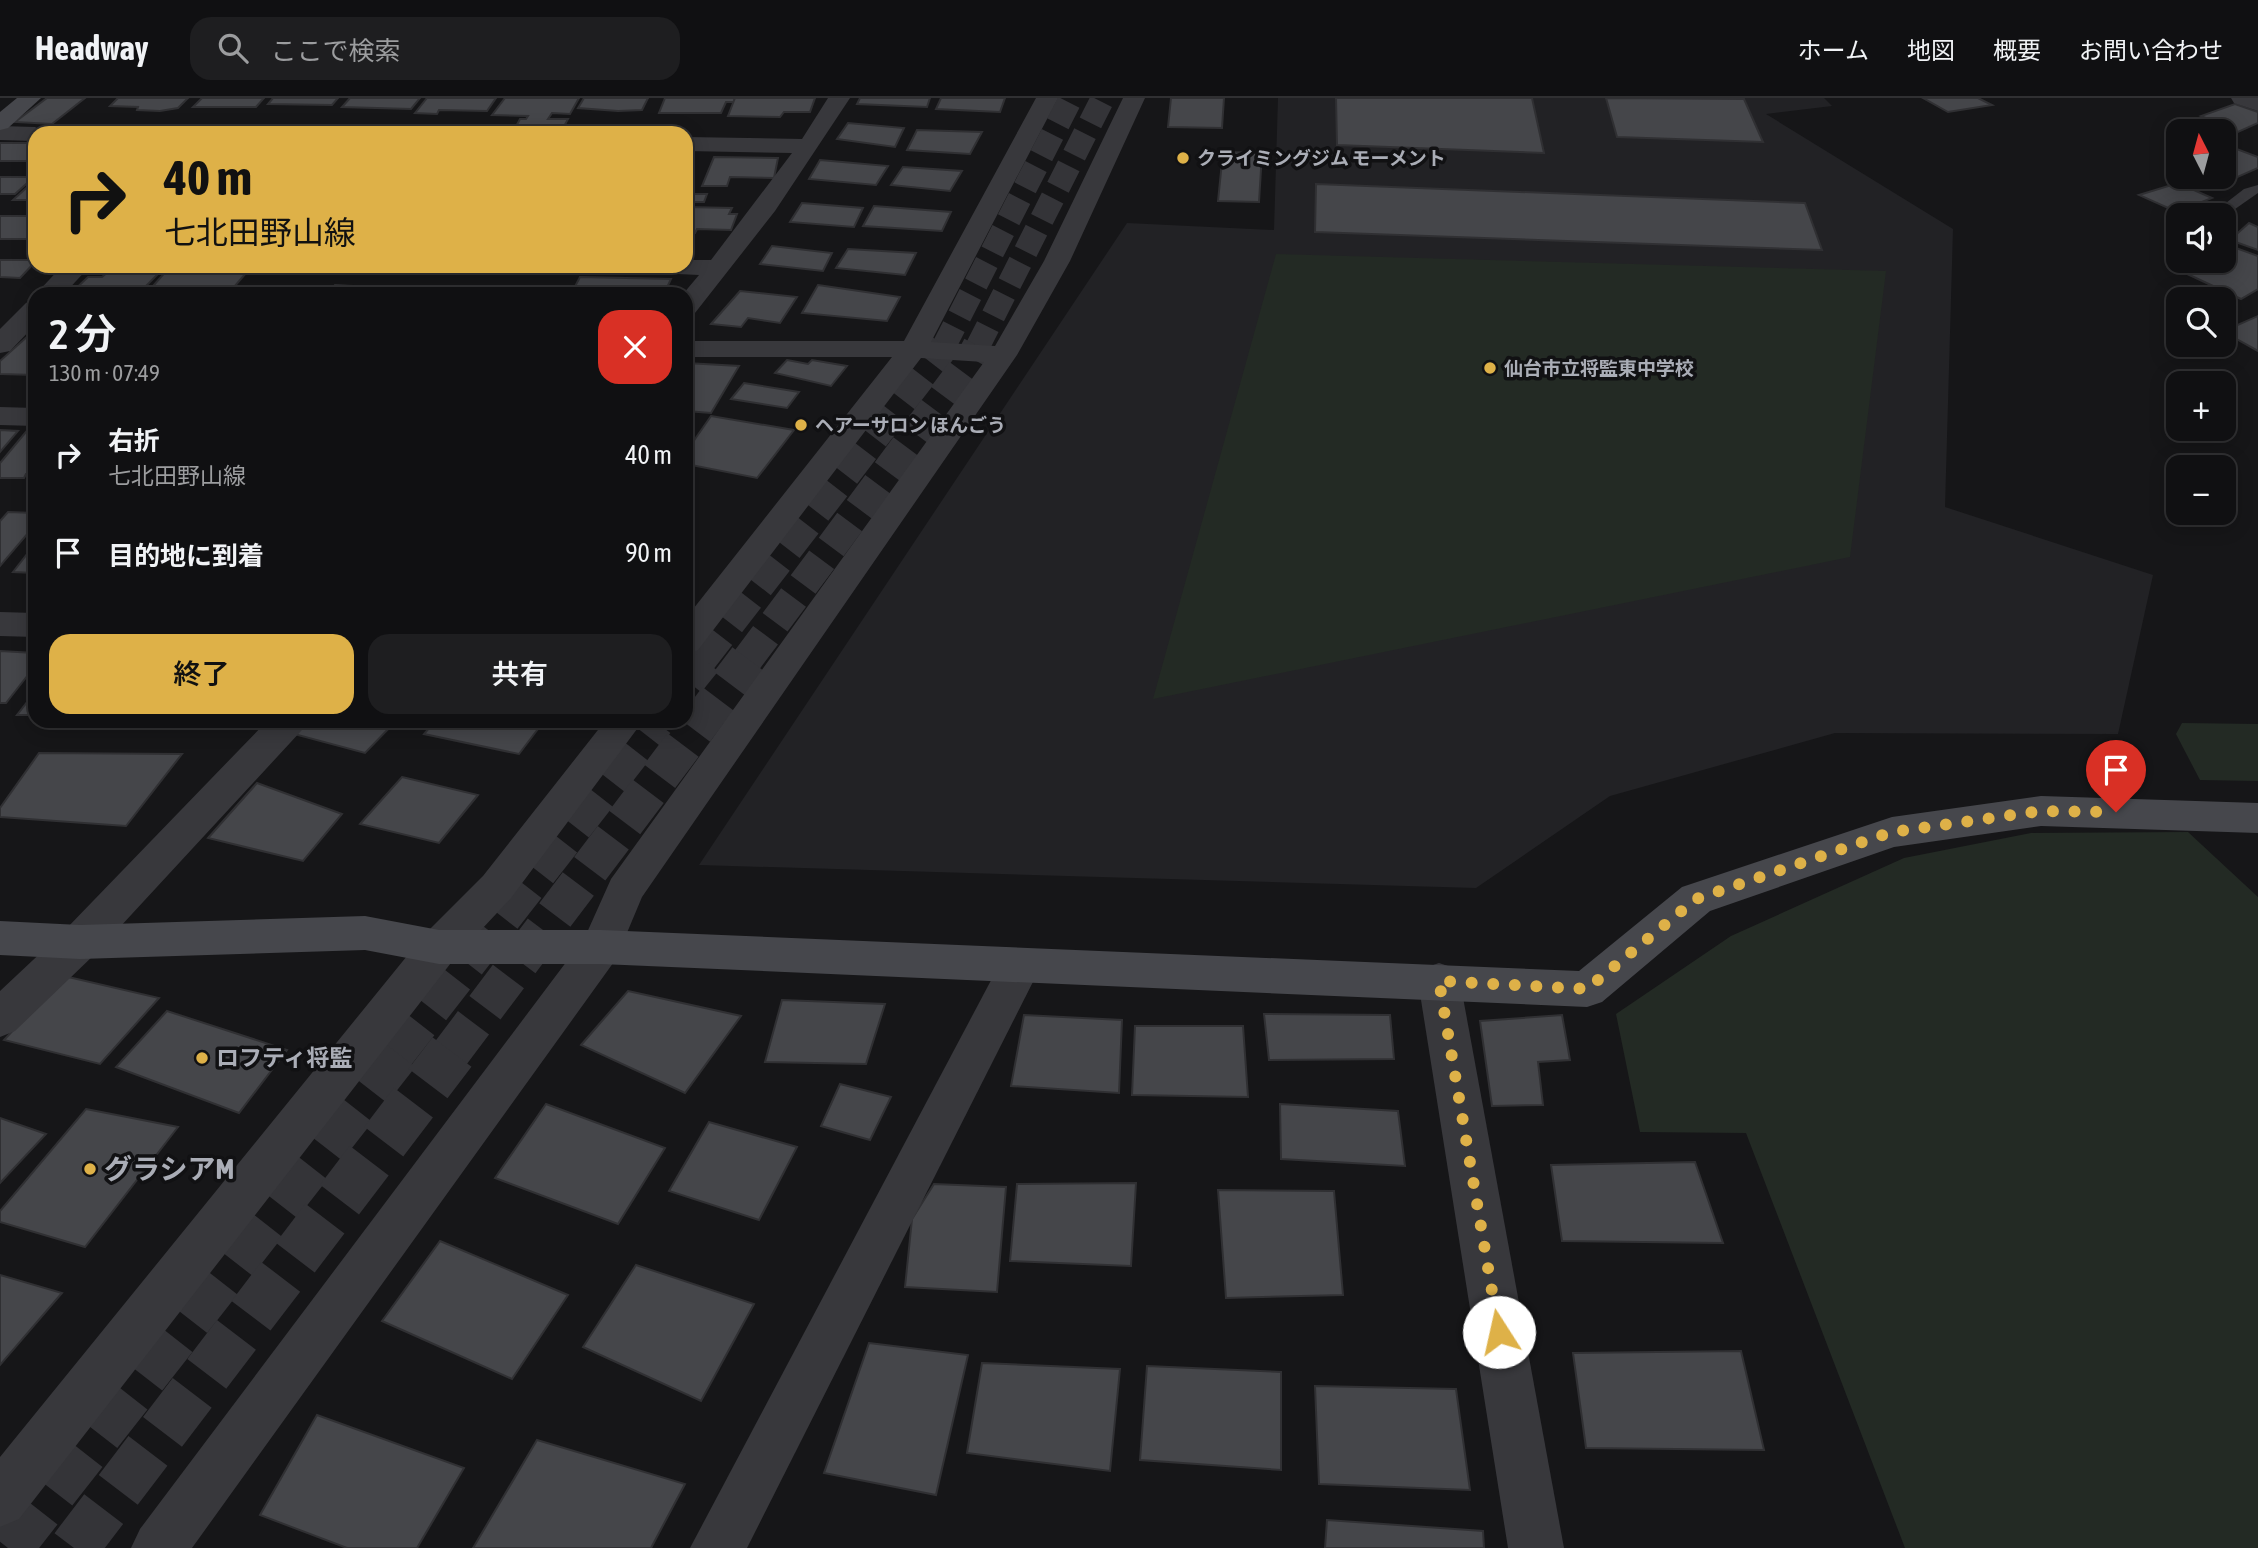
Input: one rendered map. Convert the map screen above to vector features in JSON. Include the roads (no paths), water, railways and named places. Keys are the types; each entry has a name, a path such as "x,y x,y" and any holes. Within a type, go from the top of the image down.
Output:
{"street":[{"path":"0,123 30,98"},
{"path":"693,299 719,268 809,146 839,98"},
{"path":"693,633 913,349 1047,98"},
{"path":"159,1548 601,947 625,890 1003,355 1034,307 1072,233 1134,98"},
{"path":"2242,98 2258,104"},
{"path":"0,133 28,134"},
{"path":"693,144 809,146"},
{"path":"693,267 719,268"},
{"path":"56,287 69,273"},
{"path":"0,345 28,316"},
{"path":"693,349 913,349 1003,355"},
{"path":"0,416 28,416"},
{"path":"0,624 28,625"},
{"path":"0,1018 80,942 282,728"},
{"path":"0,1500 439,947 496,887 620,728"},
{"path":"0,938 80,942 365,933 439,947 601,947 1587,989 1696,899 1892,832 2041,811 2258,818"},
{"path":"718,1548 1020,965"},
{"path":"1439,981 1536,1548"}],"lane":[{"path":"2234,203 2258,189"}],"tunnel":[{"path":"943,348 1071,98"},
{"path":"977,348 1103,98"},
{"path":"701,660 944,346"},
{"path":"747,660 978,346"},
{"path":"693,671 703,659"},
{"path":"450,1054 748,659"},
{"path":"395,1054 650,728"},
{"path":"8,1548 396,1052"},
{"path":"74,1548 452,1052"}],"place":[{"name":"クライミングジム モーメント","path":"1183,158"},
{"name":"仙台市立将監東中学校","path":"1490,368"},
{"name":"ヘアーサロン ほんごう","path":"801,425"},
{"name":"ロフティ将監","path":"202,1058"},
{"name":"グラシアM","path":"90,1169"}]}
